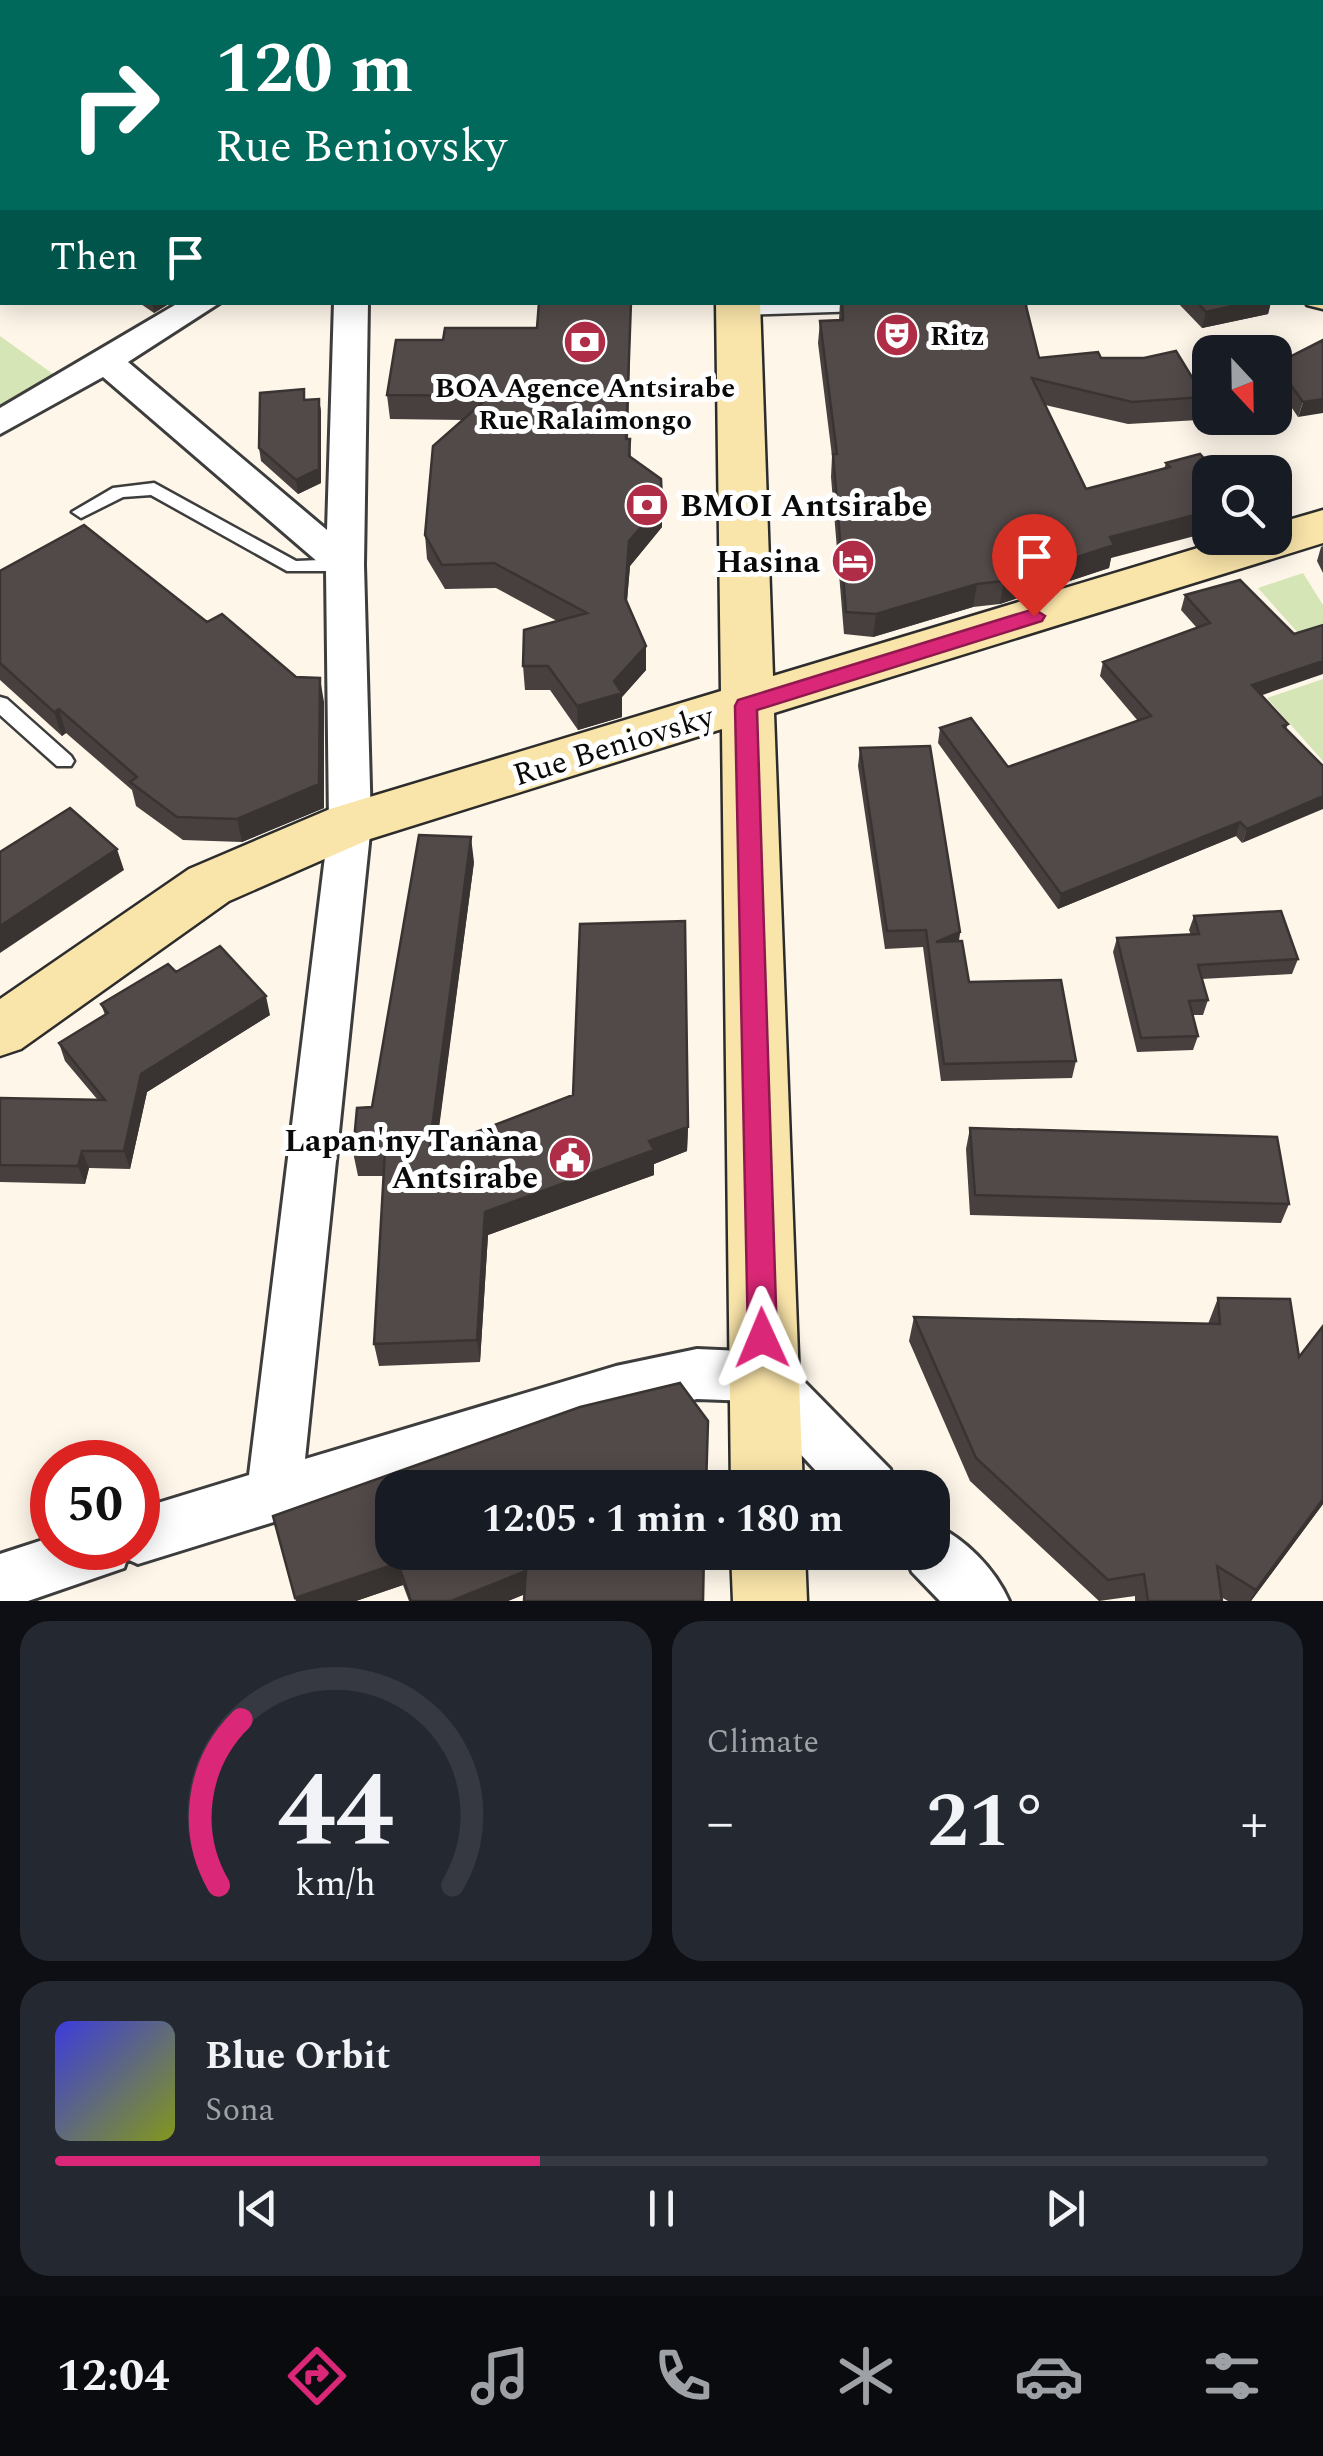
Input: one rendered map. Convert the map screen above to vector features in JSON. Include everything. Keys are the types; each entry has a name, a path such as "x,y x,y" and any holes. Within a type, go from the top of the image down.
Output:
{"main road":[{"path":"738,306 767,1470"},
{"name":"Rue Beniovsky","path":"0,1031 209,886 350,824 746,706 1323,526"},
{"path":"769,1570 770,1601"}],"street":[{"path":"0,423 200,305"},
{"path":"274,1494 350,824 346,565 351,305"},
{"path":"107,362 346,565"},
{"path":"160,1529 616,1391 698,1374 764,1377 853,1470"},
{"path":"0,1582 37,1570"},
{"path":"950,1570 980,1601"}],"lane":[{"path":"738,306 876,305"},
{"path":"81,512 119,492 154,489 293,567 346,565"},
{"path":"0,704 64,761"}],"green space":[{"path":"0,336 67,384 0,418"},
{"path":"1303,573 1323,605 1323,661 1258,588"},
{"path":"1323,679 1323,761 1267,698"}],"building":[{"path":"539,305 631,305 626,439 630,439 629,456 661,479 662,503 629,541 625,598 646,646 614,681 622,693 577,706 548,666 523,666 524,630 587,613 494,563 442,565 425,535 433,446 490,396 387,395 396,340 443,340 445,328 537,328"},
{"path":"842,305 1026,305 1039,358 1098,352 1101,358 1144,358 1176,351 1192,377 1192,398 1132,402 1032,378 1086,489 1170,467 1166,463 1192,456 1192,516 1110,537 1114,545 1004,581 977,584 876,614 846,612 833,454 837,454 820,321 843,320"},
{"path":"1200,305 1237,305 1206,312"},
{"path":"1323,340 1323,399 1303,402 1292,387 1292,356"},
{"path":"304,389 304,400 319,399 319,469 296,480 259,448 260,393"},
{"path":"84,525 207,622 222,614 296,677 320,678 319,784 237,819 177,817 130,782 137,777 59,709 54,712 0,663 0,571"},
{"path":"1240,580 1294,634 1323,625 1323,661 1252,685 1288,724 1283,726 1323,766 1323,796 1247,829 1240,822 1061,894 940,728 971,718 1008,767 1151,716 1103,662 1210,623 1185,595"},
{"path":"930,746 960,932 936,942 962,941 969,982 1061,980 1076,1061 944,1064 926,930 887,931 860,748"},
{"path":"70,808 117,849 0,926 0,852"},
{"name":"Lapan'ny Tanàna Antsirabe","path":"419,835 471,837 429,1150 573,1095 580,924 685,921 688,1127 649,1141 654,1150 485,1212 477,1340 374,1344 385,1151 353,1152 357,1108 372,1107"},
{"path":"1281,911 1298,959 1198,965 1208,1000 1189,1001 1198,1036 1141,1038 1117,938 1199,934 1194,916"},
{"path":"220,946 266,996 141,1074 124,1151 82,1151 78,1166 0,1165 0,1098 105,1100 59,1043 108,1013 101,1004 168,964 176,972"},
{"path":"970,1128 1277,1137 1289,1204 975,1195"},
{"path":"1218,1298 1290,1299 1299,1357 1323,1326 1323,1499 1256,1590 1217,1566 1222,1601 1148,1601 1144,1574 1108,1580 976,1458 914,1317 1220,1324"},
{"path":"680,1383 708,1421 707,1470 403,1470 580,1407"},
{"path":"375,1480 377,1570 295,1598 273,1516"},
{"path":"400,1570 704,1570 703,1601 524,1601 526,1571 451,1601 411,1601"}],"place":[{"name":"Ritz","path":"897,335"},
{"name":"BOA Agence Antsirabe Rue Ralaimongo","path":"585,342"},
{"name":"BMOI Antsirabe","path":"647,505"},
{"name":"Hasina","path":"853,561"},
{"name":"Lapan'ny Tanàna Antsirabe","path":"570,1158"}],"route":[{"path":"762,1338 746,706 1034,616"}]}
